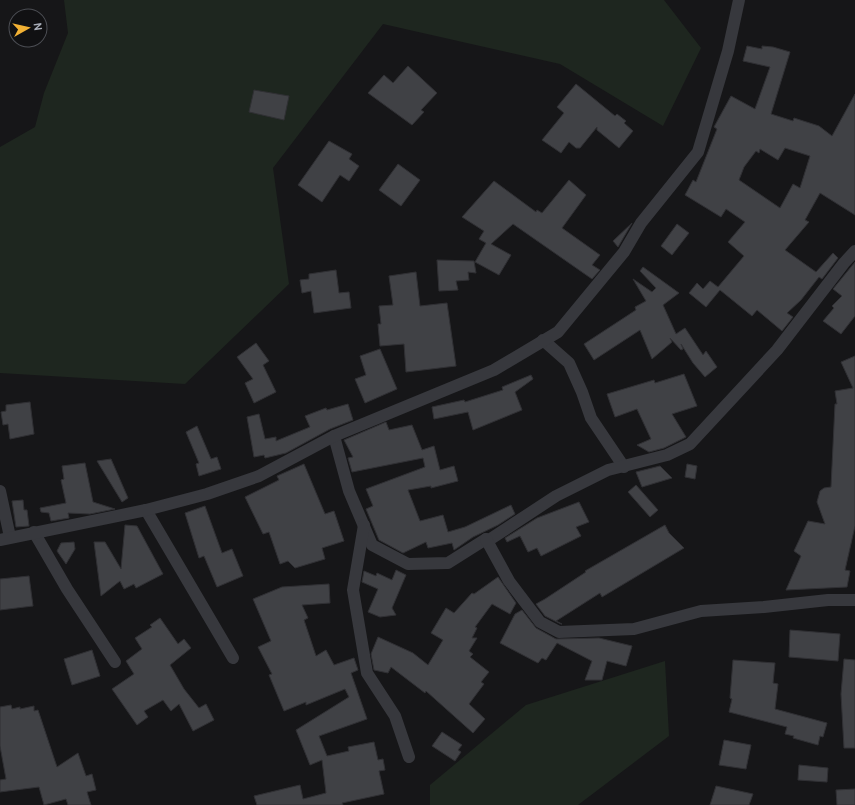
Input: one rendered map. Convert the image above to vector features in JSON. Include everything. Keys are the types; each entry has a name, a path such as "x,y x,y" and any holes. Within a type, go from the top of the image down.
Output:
{"street":[{"path":"0,491 5,539 146,510 207,494 259,476 334,436 494,370 558,332 624,252 642,223 698,152 728,51 739,0"},
{"path":"334,436 349,491 372,545 408,564 448,563 486,539 489,540 556,496 608,470 667,455 690,444 777,350 855,251"},
{"path":"543,340 569,363 582,392 591,418 624,466"},
{"path":"146,510 232,658"},
{"path":"364,525 353,590 367,673 395,716 409,758"},
{"path":"34,532 66,589 115,662"},
{"path":"486,539 509,581 540,622 559,632 634,629 701,611 764,607 828,600 855,600"}],"shaded area":[{"path":"64,0 664,0 701,48 663,126 560,64 383,24 273,168 289,284 185,384 0,373 0,147 35,127 44,93 68,33"},
{"path":"665,661 669,736 578,805 430,805 430,785 526,705"}],"building":[{"path":"747,46 762,49 762,46 773,47 790,52 771,114 793,121 794,118 819,126 832,136 855,94 855,215 820,193 805,220 809,222 785,250 816,272 833,253 838,258 822,279 819,277 801,300 787,313 793,317 782,331 757,310 752,316 720,290 706,307 689,293 697,283 703,289 710,281 718,287 744,256 728,242 745,222 726,209 721,217 685,195 693,180 696,182 717,129 714,127 731,96 755,109 770,67 743,61","holes":["785,148 810,156 800,188 793,184 780,208 739,180 744,167 756,151 759,153 760,149 778,160"]},
{"path":"408,66 437,93 421,110 424,112 412,125 368,93 384,75 393,83"},
{"path":"576,84 615,116 617,114 626,121 624,123 633,131 619,148 597,130 597,127 580,148 576,148 569,142 561,153 542,140 564,113 557,107"},
{"path":"254,90 289,96 284,120 249,112"},
{"path":"329,141 352,154 349,159 359,166 349,181 340,175 322,202 298,185"},
{"path":"398,164 420,180 401,206 379,190"},
{"path":"569,180 586,195 562,228 600,255 592,265 600,270 592,279 513,224 491,244 511,255 499,275 475,262 486,243 479,239 484,231 462,217 494,181 536,212 537,210 542,213"},
{"path":"632,223 618,247 613,241"},
{"path":"677,224 689,233 672,255 661,246"},
{"path":"437,260 474,261 476,273 468,272 469,280 456,281 458,290 439,291"},
{"path":"855,262 855,316 841,334 823,321 834,308 832,306 842,296 833,289"},
{"path":"643,267 679,293 663,305 676,334 685,328 703,355 706,351 717,367 705,377 693,363 681,344 683,349 681,350 670,338 672,342 652,359 640,330 594,360 584,344 636,310 635,307 646,301 633,279 652,292 656,288 640,271"},
{"path":"336,270 339,293 349,292 351,308 314,313 311,291 302,293 300,280 309,279 309,274"},
{"path":"416,272 420,306 447,303 456,366 406,372 404,344 380,346 378,324 381,324 379,306 393,305 389,276"},
{"path":"256,343 269,361 263,365 276,392 254,403 245,383 253,379 237,357"},
{"path":"380,349 397,389 365,403 355,379 366,375 360,356"},
{"path":"855,356 855,526 845,570 850,571 847,587 786,590 801,556 794,551 808,521 825,524 817,502 820,491 824,488 831,487 835,404 837,404 835,391 853,388 841,362"},
{"path":"684,374 697,406 672,414 686,437 664,448 649,452 637,445 651,439 637,409 615,417 607,394 654,380 655,383"},
{"path":"531,375 533,379 515,392 522,410 473,430 468,412 434,419 432,407 464,400 465,402 503,390 502,387"},
{"path":"30,402 34,434 10,439 8,424 3,425 1,412 6,411 6,405"},
{"path":"348,404 353,420 330,429 286,453 265,458 264,455 254,457 247,417 259,414 265,439 276,437 276,441 310,427 305,416 326,408 327,410"},
{"path":"386,422 389,430 412,425 422,450 434,446 440,470 454,466 458,481 431,488 431,486 408,490 420,521 443,515 448,532 465,527 511,505 515,514 498,525 473,537 454,550 452,543 428,548 426,542 403,553 379,540 366,509 373,506 366,489 425,467 423,458 352,472 348,458 353,457 344,440"},
{"path":"197,426 211,459 217,457 221,469 199,476 196,464 199,463 186,432"},
{"path":"111,459 128,498 122,502 97,461"},
{"path":"85,463 93,502 115,509 90,514 68,513 69,518 51,521 49,513 41,512 40,508 66,503 61,480 64,479 62,466"},
{"path":"304,464 325,514 334,511 344,541 322,548 325,559 295,568 288,561 280,564 269,532 263,534 245,497 279,480 277,476"},
{"path":"687,464 697,466 695,479 685,477"},
{"path":"660,466 672,478 642,487 636,472"},
{"path":"636,485 658,510 650,517 628,492"},
{"path":"23,500 24,510 27,510 29,526 16,527 12,501"},
{"path":"579,502 589,522 576,527 581,536 541,556 537,548 528,552 520,536 507,542 505,538 537,518"},
{"path":"205,506 222,553 232,549 243,576 217,587 204,556 199,558 185,513"},
{"path":"125,525 137,526 163,574 136,588 134,584 124,589 120,581 101,596 94,542 105,542 121,569"},
{"path":"665,525 669,533 684,548 602,597 600,593 556,621 562,624 545,616 536,604 586,572 585,571"},
{"path":"74,542 75,549 66,564 57,551 61,543"},
{"path":"396,570 406,575 392,608 396,615 380,617 368,612 378,589 362,582 364,571 376,576 377,573 392,580"},
{"path":"29,576 33,606 0,610 0,579"},
{"path":"498,577 516,603 510,614 492,604 475,627 477,628 472,638 477,638 469,651 473,654 470,657 489,672 481,682 484,684 469,704 485,719 473,733 426,691 425,693 391,667 388,673 374,670 371,654 378,637 413,653 428,665 443,640 431,633 446,608 454,613 472,593 474,594"},
{"path":"329,584 330,603 302,605 308,618 304,620 316,656 326,650 334,665 354,658 358,670 351,673 367,719 319,736 327,756 349,751 348,747 374,742 378,760 383,759 385,770 379,771 384,794 342,803 343,805 257,805 254,796 300,785 303,799 326,793 322,760 310,765 296,730 349,697 345,689 306,705 306,702 284,711 269,675 272,674 258,647 271,641 253,599 282,587"},
{"path":"522,610 536,628 556,639 599,638 632,646 626,666 607,661 602,680 585,680 592,661 557,643 546,660 542,658 538,663 500,643 515,614"},
{"path":"160,618 178,644 184,639 191,648 170,665 184,689 199,708 206,704 214,720 193,731 179,704 171,711 163,700 144,711 148,717 137,725 112,689 134,674 126,661 142,649 135,638 152,627 150,625"},
{"path":"790,630 840,634 838,661 789,657"},
{"path":"92,650 100,676 72,685 64,659"},
{"path":"844,659 855,660 855,748 844,748 841,694"},
{"path":"733,660 775,663 773,683 778,684 775,709 827,723 823,737 820,736 818,745 793,738 794,736 785,734 787,727 729,712 732,699 730,698"},
{"path":"11,705 12,709 34,706 34,711 38,710 57,767 78,753 86,776 92,774 96,790 87,792 91,805 68,805 66,799 44,805 39,787 0,792 0,780 6,779 0,746 0,707"},
{"path":"442,732 462,745 458,750 461,752 455,761 432,746"},
{"path":"724,740 751,745 746,769 719,765"},
{"path":"799,765 828,768 827,782 798,780"},
{"path":"716,786 753,794 749,805 710,805"},
{"path":"855,789 855,805 837,805 836,790"}]}
